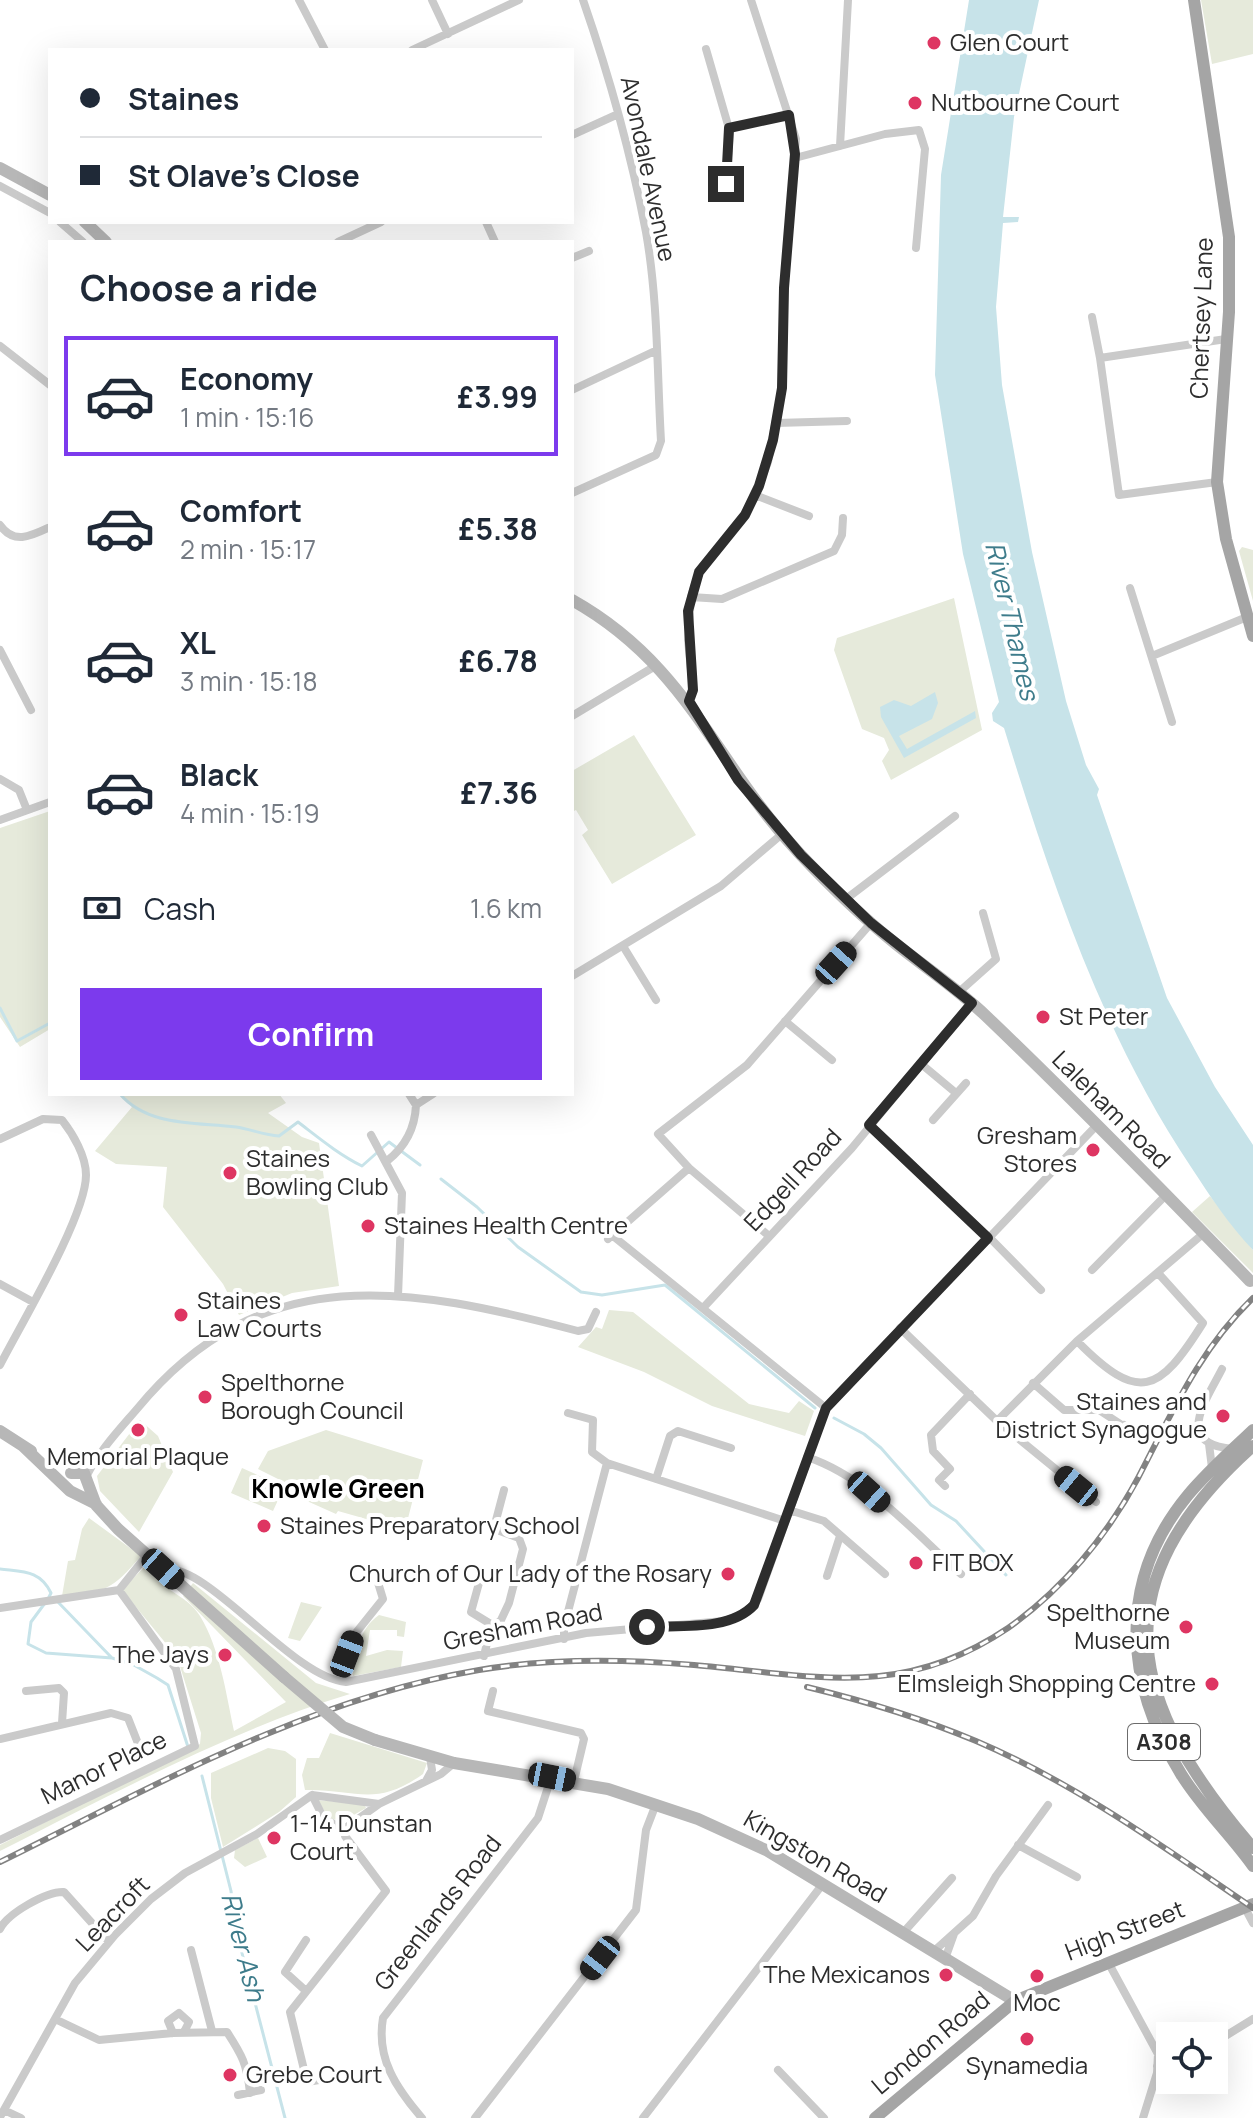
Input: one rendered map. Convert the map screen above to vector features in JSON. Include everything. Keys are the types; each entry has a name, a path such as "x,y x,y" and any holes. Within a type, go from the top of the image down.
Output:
{"main road":[{"name":"Chertsey Lane","path":"1194,0 1229,237 1217,482 1226,539 1253,636"},
{"name":"A308","path":"1253,1430 1187,1496 1153,1556 1136,1619 1134,1650 1157,1725 1181,1774 1253,1866"},
{"name":"A308","path":"1253,1446 1209,1491 1168,1550 1147,1615 1146,1646 1159,1706 1180,1751 1208,1795 1253,1848"},
{"name":"High Street","path":"1015,2001 1107,1961 1249,1906"},
{"name":"London Road","path":"875,2118 1015,2001"}],"street":[{"path":"299,0 324,48"},
{"path":"432,0 448,34"},
{"path":"416,48 519,0"},
{"name":"Avondale Avenue","path":"574,492 656,455 660,450 657,350 646,232 583,0"},
{"path":"689,701 693,690 688,640 691,597 699,572 745,515 755,495 768,462 782,388 784,288 796,139 751,0"},
{"path":"840,146 848,0"},
{"path":"699,62 707,54 729,128 725,189 715,185"},
{"path":"574,134 616,115"},
{"path":"729,128 789,115"},
{"path":"795,158 885,134 919,130 925,149 916,248"},
{"path":"0,168 48,194"},
{"path":"0,186 48,212"},
{"path":"62,224 81,240"},
{"path":"87,224 104,240"},
{"path":"342,240 377,224"},
{"path":"574,257 589,251"},
{"path":"1092,317 1119,495 1217,482"},
{"path":"1100,358 1226,339"},
{"path":"1,348 48,383"},
{"path":"574,389 657,350"},
{"path":"776,423 847,421"},
{"path":"755,495 809,516"},
{"path":"691,597 722,599 834,551 842,535 843,518"},
{"path":"0,525 6,533 18,538 48,528"},
{"path":"1130,588 1172,722"},
{"name":"Laleham Road","path":"574,606 614,626 658,665 689,701 738,780 782,834 871,923 972,1003 1250,1281"},
{"path":"1152,656 1247,617"},
{"path":"0,650 31,710"},
{"path":"574,715 658,665"},
{"path":"0,779 19,790 27,810"},
{"path":"0,820 48,803"},
{"path":"846,899 955,816"},
{"path":"574,975 721,886 782,834"},
{"path":"959,992 996,959 983,913"},
{"path":"769,1236 689,1168 658,1134 747,1065 871,923"},
{"path":"623,946 656,1000"},
{"name":"Edgell Road","path":"703,1308 869,1125 972,1003"},
{"path":"785,1021 832,1060"},
{"path":"920,1063 956,1093"},
{"path":"933,1120 966,1083"},
{"path":"410,1096 416,1105"},
{"path":"387,1161 404,1146 416,1105 430,1096"},
{"path":"0,1139 43,1119 62,1120 86,1168 75,1217 0,1365"},
{"path":"869,1125 1041,1290"},
{"name":"Gresham Road","path":"346,1682 610,1629 711,1624 744,1614 758,1599 826,1408 1097,1125"},
{"path":"372,1137 402,1193 398,1296"},
{"path":"689,1168 611,1238 826,1408"},
{"path":"1092,1270 1166,1195"},
{"path":"997,1421 1077,1341 1204,1233"},
{"path":"1077,1341 1111,1372 1125,1380 1146,1383 1163,1377 1203,1322 1158,1273"},
{"path":"0,1284 33,1302"},
{"path":"78,1480 160,1382 215,1337 267,1312 307,1300 398,1296 473,1303 578,1331 589,1328 596,1312"},
{"path":"900,1328 997,1421 1096,1502"},
{"path":"1222,1369 1197,1420 1201,1437 1209,1444 1233,1449"},
{"path":"1033,1383 1064,1410 1099,1410 1134,1433"},
{"path":"945,1486 939,1480 950,1469 933,1451 931,1435 970,1394"},
{"path":"568,1413 593,1420 592,1452 607,1463 785,1521"},
{"path":"1114,1435 1124,1425"},
{"name":"Kingston Road","path":"0,1431 78,1480 96,1505 147,1555 343,1727 375,1740 454,1763 574,1781 656,1804 737,1836 1015,2001"},
{"path":"656,1479 670,1436 678,1431 731,1448"},
{"path":"1209,1444 1212,1468"},
{"path":"807,1457 839,1469 961,1574"},
{"path":"564,1639 564,1627 607,1463"},
{"path":"484,1656 494,1626 509,1603 523,1549 519,1538 497,1530 495,1524 504,1490"},
{"path":"789,1510 824,1521 885,1574"},
{"path":"827,1576 840,1536"},
{"path":"0,1608 119,1590 147,1555"},
{"path":"163,1569 180,1571 236,1608 313,1672 346,1682 347,1654 355,1634 383,1599 371,1578 386,1573"},
{"path":"479,1583 471,1612 494,1626"},
{"name":"Manor Place","path":"0,1840 189,1749 195,1741 176,1669 119,1590"},
{"path":"26,1691 59,1688 64,1693 62,1723"},
{"path":"493,1691 488,1711 581,1733 584,1739 574,1781"},
{"path":"0,1739 62,1723 120,1714 132,1723 139,1746"},
{"path":"425,1782 432,1770 430,1757"},
{"path":"344,1829 379,1804 425,1782 454,1763"},
{"name":"Greenlands Road","path":"422,2118 389,2073 381,2045 383,2018 538,1818 552,1777"},
{"path":"312,1795 379,1804"},
{"path":"312,1795 324,1819 344,1829"},
{"name":"Leacroft","path":"2,2114 75,1983 109,1942 151,1899 185,1873 221,1855 312,1795"},
{"path":"475,2118 636,1910 646,1830 656,1804"},
{"path":"933,1952 978,1910 1018,1845 1048,1805"},
{"path":"319,2080 307,2082 289,2019 290,2012 386,1891 345,1836 344,1829"},
{"path":"1018,1845 1077,1877"},
{"path":"902,1934 952,1878"},
{"path":"643,2118 822,1885"},
{"path":"0,1929 14,1915 41,1899 55,1891 64,1892 109,1942"},
{"path":"1249,1906 1253,1923"},
{"path":"945,1959 956,1929"},
{"path":"306,1940 286,1965 285,1972 306,1991"},
{"path":"191,1950 212,2031"},
{"path":"1107,1961 1156,2049"},
{"path":"173,2033 168,2021 179,2013 189,2022 184,2032"},
{"path":"55,2019 99,2040 184,2032 227,2032 233,2046 244,2055 250,2093"},
{"path":"1228,2034 1253,2019"},
{"path":"778,2070 824,2118"},
{"path":"1143,2118 1156,2070"},
{"path":"238,2095 261,2090"},
{"path":"2,2114 21,2118"}],"shaded area":[{"path":"1201,0 1253,0 1253,54 1212,64"},
{"path":"1242,547 1253,550 1253,601 1239,551"},
{"path":"954,598 982,730 891,780 882,761 889,750 884,738 862,729 834,650 837,638"},
{"path":"634,735 696,835 612,884 582,835 588,830 574,811 574,770"},
{"path":"48,812 48,1030 20,1047 0,1017 0,828"},
{"path":"123,1096 281,1096 286,1103 268,1113 302,1137 319,1143 339,1286 292,1293 239,1315 223,1284 163,1207 167,1167 116,1164 95,1151 132,1107"},
{"path":"1210,1196 1253,1250 1253,1273 1192,1212"},
{"path":"609,1310 633,1312 749,1404 789,1413 799,1401 814,1411 805,1436 712,1406 644,1372 578,1347 596,1327 602,1329"},
{"path":"140,1420 158,1436 173,1472 139,1532 100,1491 97,1476"},
{"path":"326,1430 423,1460 405,1530 338,1511 336,1514 289,1493 286,1483 258,1469 268,1451"},
{"path":"242,1468 284,1487 273,1511 231,1493"},
{"path":"89,1518 141,1556 115,1583 99,1591 62,1596 68,1561 75,1560 82,1529"},
{"path":"148,1563 159,1580 194,1608 207,1629 222,1672 234,1731 286,1702 183,1596 193,1583 316,1683 350,1694 217,1745 0,1851 0,1845 200,1744 201,1733 177,1657 122,1590"},
{"path":"301,1602 322,1607 300,1641 288,1638"},
{"path":"379,1615 406,1622 404,1637 397,1636 397,1630 370,1630 366,1656 387,1650 403,1651 401,1667 353,1676 363,1634"},
{"path":"330,1733 427,1763 423,1774 392,1791 378,1794 305,1790 302,1775 307,1758 319,1758"},
{"path":"268,1748 285,1751 296,1759 296,1797 279,1812 223,1847 211,1798 211,1773"},
{"path":"316,1800 364,1804 366,1808 343,1821 331,1819"},
{"path":"258,1838 267,1857 245,1867 234,1858 235,1850"}],"water":[{"name":"River Thames","path":"969,0 1039,0 1014,117 1003,217 1019,217 1018,222 1003,223 996,307 1002,385 1032,552 1066,701 1086,765 1099,789 1097,795 1167,998 1215,1087 1253,1145 1253,1250 1191,1167 1131,1064 1105,1010 1060,899 1004,728 993,721 992,713 999,702 963,554 935,375 941,175"},
{"path":"935,692 938,703 932,719 899,736 907,749 975,711 976,718 904,758 881,717 880,707 894,700 911,706"}],"waterway":[{"path":"0,1008 17,1041 48,1024"},
{"path":"122,1096 144,1112 174,1121 236,1127 279,1136 298,1122 362,1166 389,1142 420,1165"},
{"path":"441,1179 477,1207 518,1247 581,1292 602,1295 665,1285 815,1408"},
{"path":"834,1418 864,1434 881,1448 931,1505 956,1521 1006,1575"},
{"name":"River Ash","path":"0,1569 36,1576 47,1585 51,1593 49,1597"},
{"name":"River Ash","path":"57,1601 112,1658"},
{"name":"River Ash","path":"45,1603 31,1622 28,1644 46,1653 112,1658 132,1664 168,1685 188,1747"},
{"name":"River Ash","path":"202,1776 231,1891 235,1926 285,2118"}],"railway":[{"path":"0,1862 233,1748 293,1723 416,1683 506,1666 586,1661 667,1663 855,1678 930,1666 968,1651 1028,1613 1082,1560 1126,1500 1202,1361 1253,1298"},
{"path":"807,1687 914,1717 1013,1758 1084,1796 1253,1908"}],"place":[{"name":"Glen Court","path":"934,43"},
{"name":"Nutbourne Court","path":"915,103"},
{"name":"St Peter","path":"1043,1017"},
{"name":"Gresham Stores","path":"1093,1150"},
{"name":"Staines Bowling Club","path":"230,1173"},
{"name":"Staines Health Centre","path":"368,1226"},
{"name":"Staines Law Courts","path":"181,1315"},
{"name":"Spelthorne Borough Council","path":"205,1397"},
{"name":"Staines and District Synagogue","path":"1223,1416"},
{"name":"Memorial Plaque","path":"138,1430"},
{"name":"Staines Preparatory School","path":"264,1526"},
{"name":"FIT BOX","path":"916,1563"},
{"name":"Church of Our Lady of the Rosary","path":"728,1574"},
{"name":"Spelthorne Museum","path":"1186,1627"},
{"name":"The Jays","path":"225,1655"},
{"name":"Elmsleigh Shopping Centre","path":"1212,1684"},
{"name":"1-14 Dunstan Court","path":"274,1838"},
{"name":"The Mexicanos","path":"946,1975"},
{"name":"Moc","path":"1037,1976"},
{"name":"Synamedia","path":"1027,2039"},
{"name":"Grebe Court","path":"230,2075"}],"district":[{"name":"Knowle Green","path":"338,1489"}],"route":[{"path":"647,1627 711,1624 738,1617 750,1610 758,1599 826,1408 988,1238 941,1190 869,1125 972,1003 871,923 801,855 738,780 689,701 693,690 688,640 691,597 699,572 745,515 759,486 768,462 782,388 784,288 796,139 789,115 729,128 726,184"}]}
